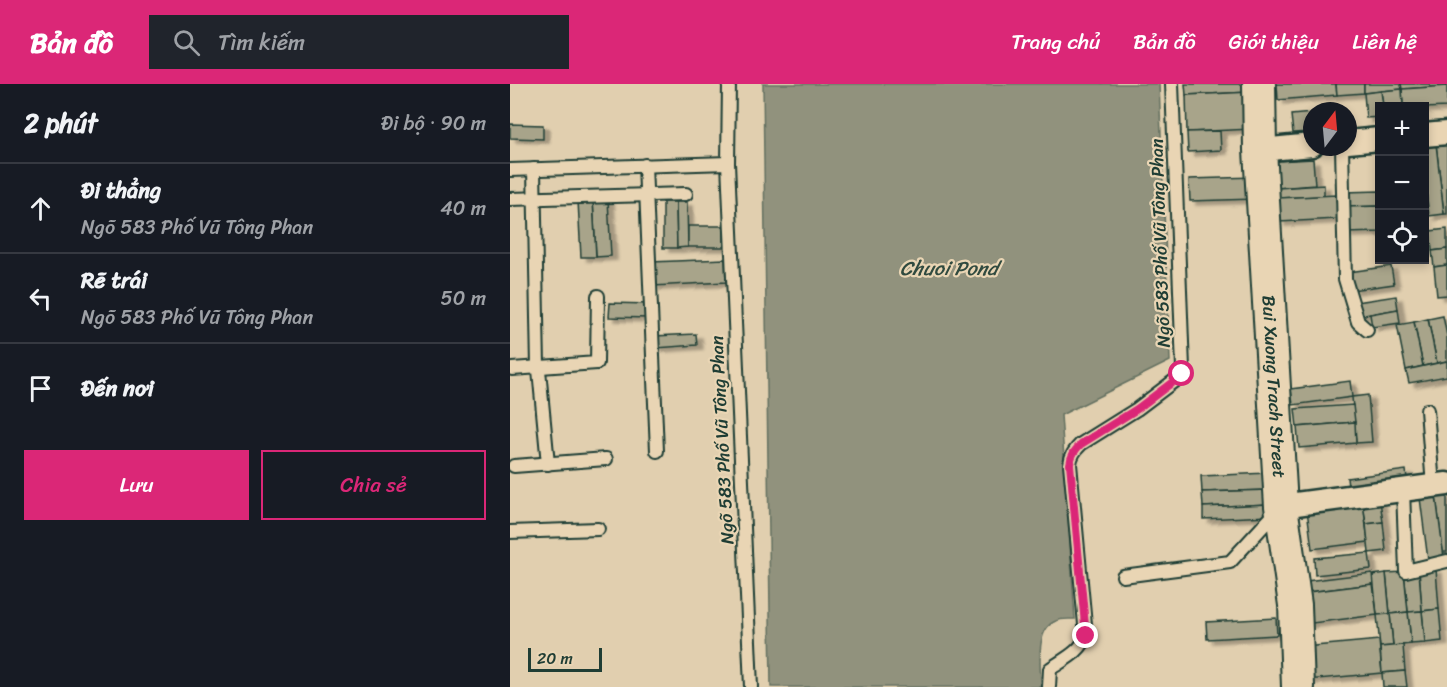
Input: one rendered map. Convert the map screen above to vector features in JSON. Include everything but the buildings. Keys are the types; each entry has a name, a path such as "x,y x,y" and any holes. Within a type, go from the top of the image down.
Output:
{"street":[{"name":"Bui Xuong Trach Street","path":"1259,84 1260,150 1281,506 1295,605 1298,687"},
{"path":"1429,135 1447,133"},
{"path":"1357,141 1375,139"},
{"path":"1260,150 1303,147"},
{"path":"1281,506 1440,485"}],"lane":[{"name":"Ngõ 583 Phố Vũ Tông Phan","path":"729,84 728,163 751,687"},
{"name":"Ngõ 583 Phố Vũ Tông Phan","path":"1049,687 1050,669 1079,648 1086,636 1070,464 1072,456 1081,444 1137,409 1178,378 1184,368 1172,84"},
{"path":"1342,156 1345,279 1358,321 1367,330"},
{"path":"510,170 728,163"},
{"path":"645,165 657,451"},
{"path":"534,169 537,366 548,464"},
{"path":"510,199 686,194"},
{"path":"512,369 597,363 598,296"},
{"path":"1427,410 1440,485"},
{"path":"514,466 606,459"},
{"path":"1403,490 1406,571 1447,561"},
{"path":"1123,576 1230,562 1281,506"},
{"path":"510,532 598,529"}],"water":[{"name":"Chuoi Pond","path":"763,84 1159,84 1170,361 1061,415 1075,619 1058,620 1049,625 1044,632 1040,650 1041,687 771,687"}],"route":[{"path":"1086,636 1070,464 1072,456 1081,444 1137,409 1182,374"}]}
